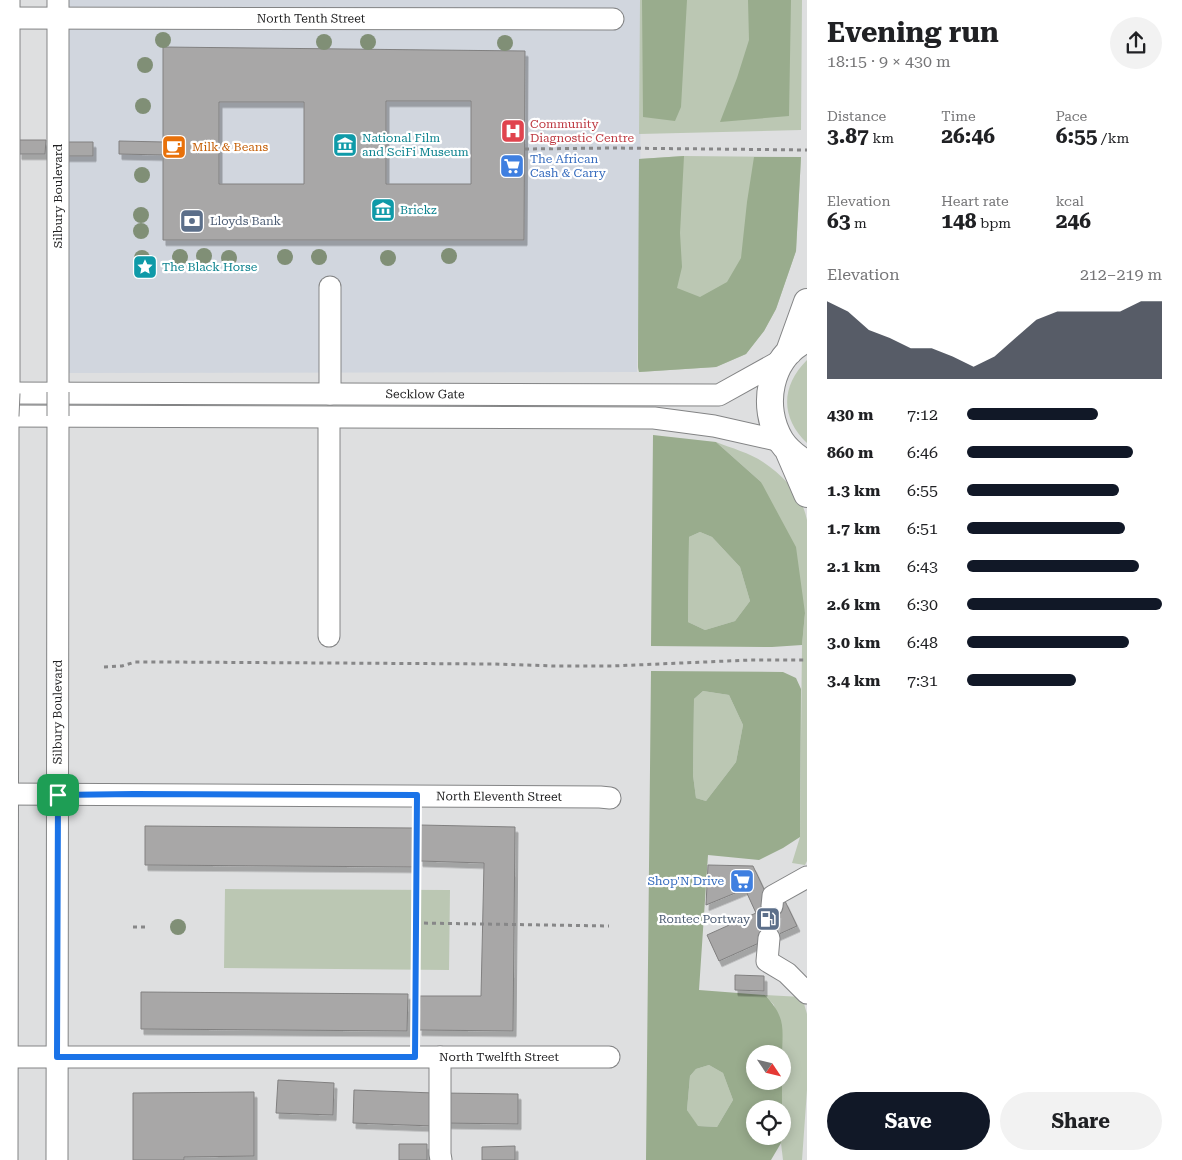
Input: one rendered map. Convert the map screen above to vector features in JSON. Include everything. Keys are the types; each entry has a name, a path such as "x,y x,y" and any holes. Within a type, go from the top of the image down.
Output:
{"main road":[{"path":"807,302 793,350 772,379 769,400 772,421 792,452 807,494"}],"street":[{"name":"North Tenth Street","path":"6,12 58,9 613,19"},
{"name":"Silbury Boulevard","path":"57,1160 58,9"},
{"path":"6,12 9,306 4,393 8,502 4,794 4,1057 7,1160"},
{"path":"330,288 330,394"},
{"name":"Secklow Gate","path":"4,393 719,395 793,350"},
{"name":"Secklow Gate","path":"4,416 654,418 714,426 792,452"},
{"path":"328,636 329,418"},
{"name":"North Eleventh Street","path":"4,794 417,795 610,798"},
{"path":"772,906 773,896 807,877"},
{"path":"769,938 767,961 787,973 807,992"},
{"name":"North Twelfth Street","path":"4,1057 609,1056"},
{"path":"440,1057 441,1160"}],"path":[{"path":"525,149 807,150"},
{"path":"104,666 122,666 135,662 612,666 750,660 807,660"},
{"path":"415,1057 417,795"},
{"path":"416,923 610,926"},
{"path":"133,927 146,927"}],"shaded area":[{"path":"69,0 641,0 640,238 637,372 68,373"}],"green space":[{"path":"640,0 802,0 801,130 639,134"},
{"path":"642,0 687,0 681,107 675,121 643,117"},
{"path":"748,0 791,0 789,116 720,122 749,40"},
{"path":"684,156 801,157 796,251 776,309 764,331 746,354 716,367 639,372 639,159"},
{"path":"684,156 680,233 682,267 677,288 700,297 727,282 741,258 754,157 801,157 796,251 776,309 764,331 746,354 716,367 639,372 639,159"},
{"path":"807,360 807,443 792,423 787,402 792,380"},
{"path":"653,435 716,442 761,482 796,547 805,613 802,645 772,647 651,646","holes":["700,532 712,537 740,567 750,601 735,621 705,630 688,622 689,537"]},
{"path":"716,442 752,456 778,473 801,502 807,520 807,861 805,865 792,863 800,837 802,645 805,613 761,482"},
{"path":"700,532 712,537 740,567 750,601 735,621 705,630 688,622 689,537"},
{"path":"651,671 783,672 796,678 801,689 800,837 759,860 708,855 699,990 765,995 779,1016 782,1028 782,1045 746,1045 746,1090 782,1090 782,1100 746,1100 746,1145 780,1145 771,1160 646,1160","holes":["703,691 729,695 743,725 736,762 706,801 696,798 693,775 694,699","709,1065 723,1073 733,1100 717,1127 698,1126 687,1110 690,1076 696,1069"]},
{"path":"703,691 729,695 743,725 736,762 706,801 696,798 693,775 694,699"},
{"path":"225,889 450,890 449,970 224,968"},
{"path":"765,995 802,997 807,1014 807,1090 802,1160 783,1160 781,1145 791,1145 791,1100 781,1100 782,1090 791,1090 791,1045 781,1045 774,1005"},
{"path":"709,1065 723,1073 733,1100 717,1127 697,1126 687,1110 690,1076 696,1069"}],"building":[{"name":"National Film and SciFi Museum","path":"163,47 525,51 524,240 163,240","holes":["386,101 471,101 471,184 386,184","219,102 304,102 304,184 219,184"]},
{"path":"19,140 46,140 45,154 19,154"},
{"path":"119,141 164,142 164,155 119,154"},
{"path":"66,142 93,142 93,156 66,156"},
{"path":"420,825 515,827 513,1031 419,1030 420,996 481,996 484,863 420,861"},
{"path":"145,826 413,828 413,867 145,865"},
{"name":"Rontec Portway","path":"708,865 753,866 772,906 785,901 797,926 719,961 707,935 756,913 745,889 706,905"},
{"path":"735,975 764,976 764,991 735,990"},
{"path":"141,992 408,994 407,1031 141,1029"},
{"path":"278,1080 334,1083 333,1115 276,1113"},
{"path":"354,1090 434,1093 433,1126 353,1123"},
{"path":"254,1092 254,1156 184,1157 184,1160 133,1160 133,1093"},
{"path":"442,1093 518,1094 518,1124 442,1123"},
{"path":"399,1144 427,1144 427,1160 399,1160"},
{"path":"515,1146 515,1160 482,1160 482,1147"}],"tunnel":[{"path":"769,938 772,906"}],"place":[{"name":"Community Diagnostic Centre","path":"513,131"},
{"name":"National Film and SciFi Museum","path":"345,145"},
{"name":"Milk & Beans","path":"174,147"},
{"name":"The African Cash & Carry","path":"512,166"},
{"name":"Brickz","path":"383,210"},
{"name":"Lloyds Bank","path":"192,221"},
{"name":"The Black Horse","path":"145,267"},
{"name":"Shop'N Drive","path":"742,881"},
{"name":"Rontec Portway","path":"768,919"}],"route":[{"path":"58,795 417,795 415,1057 57,1057 58,795"}]}
